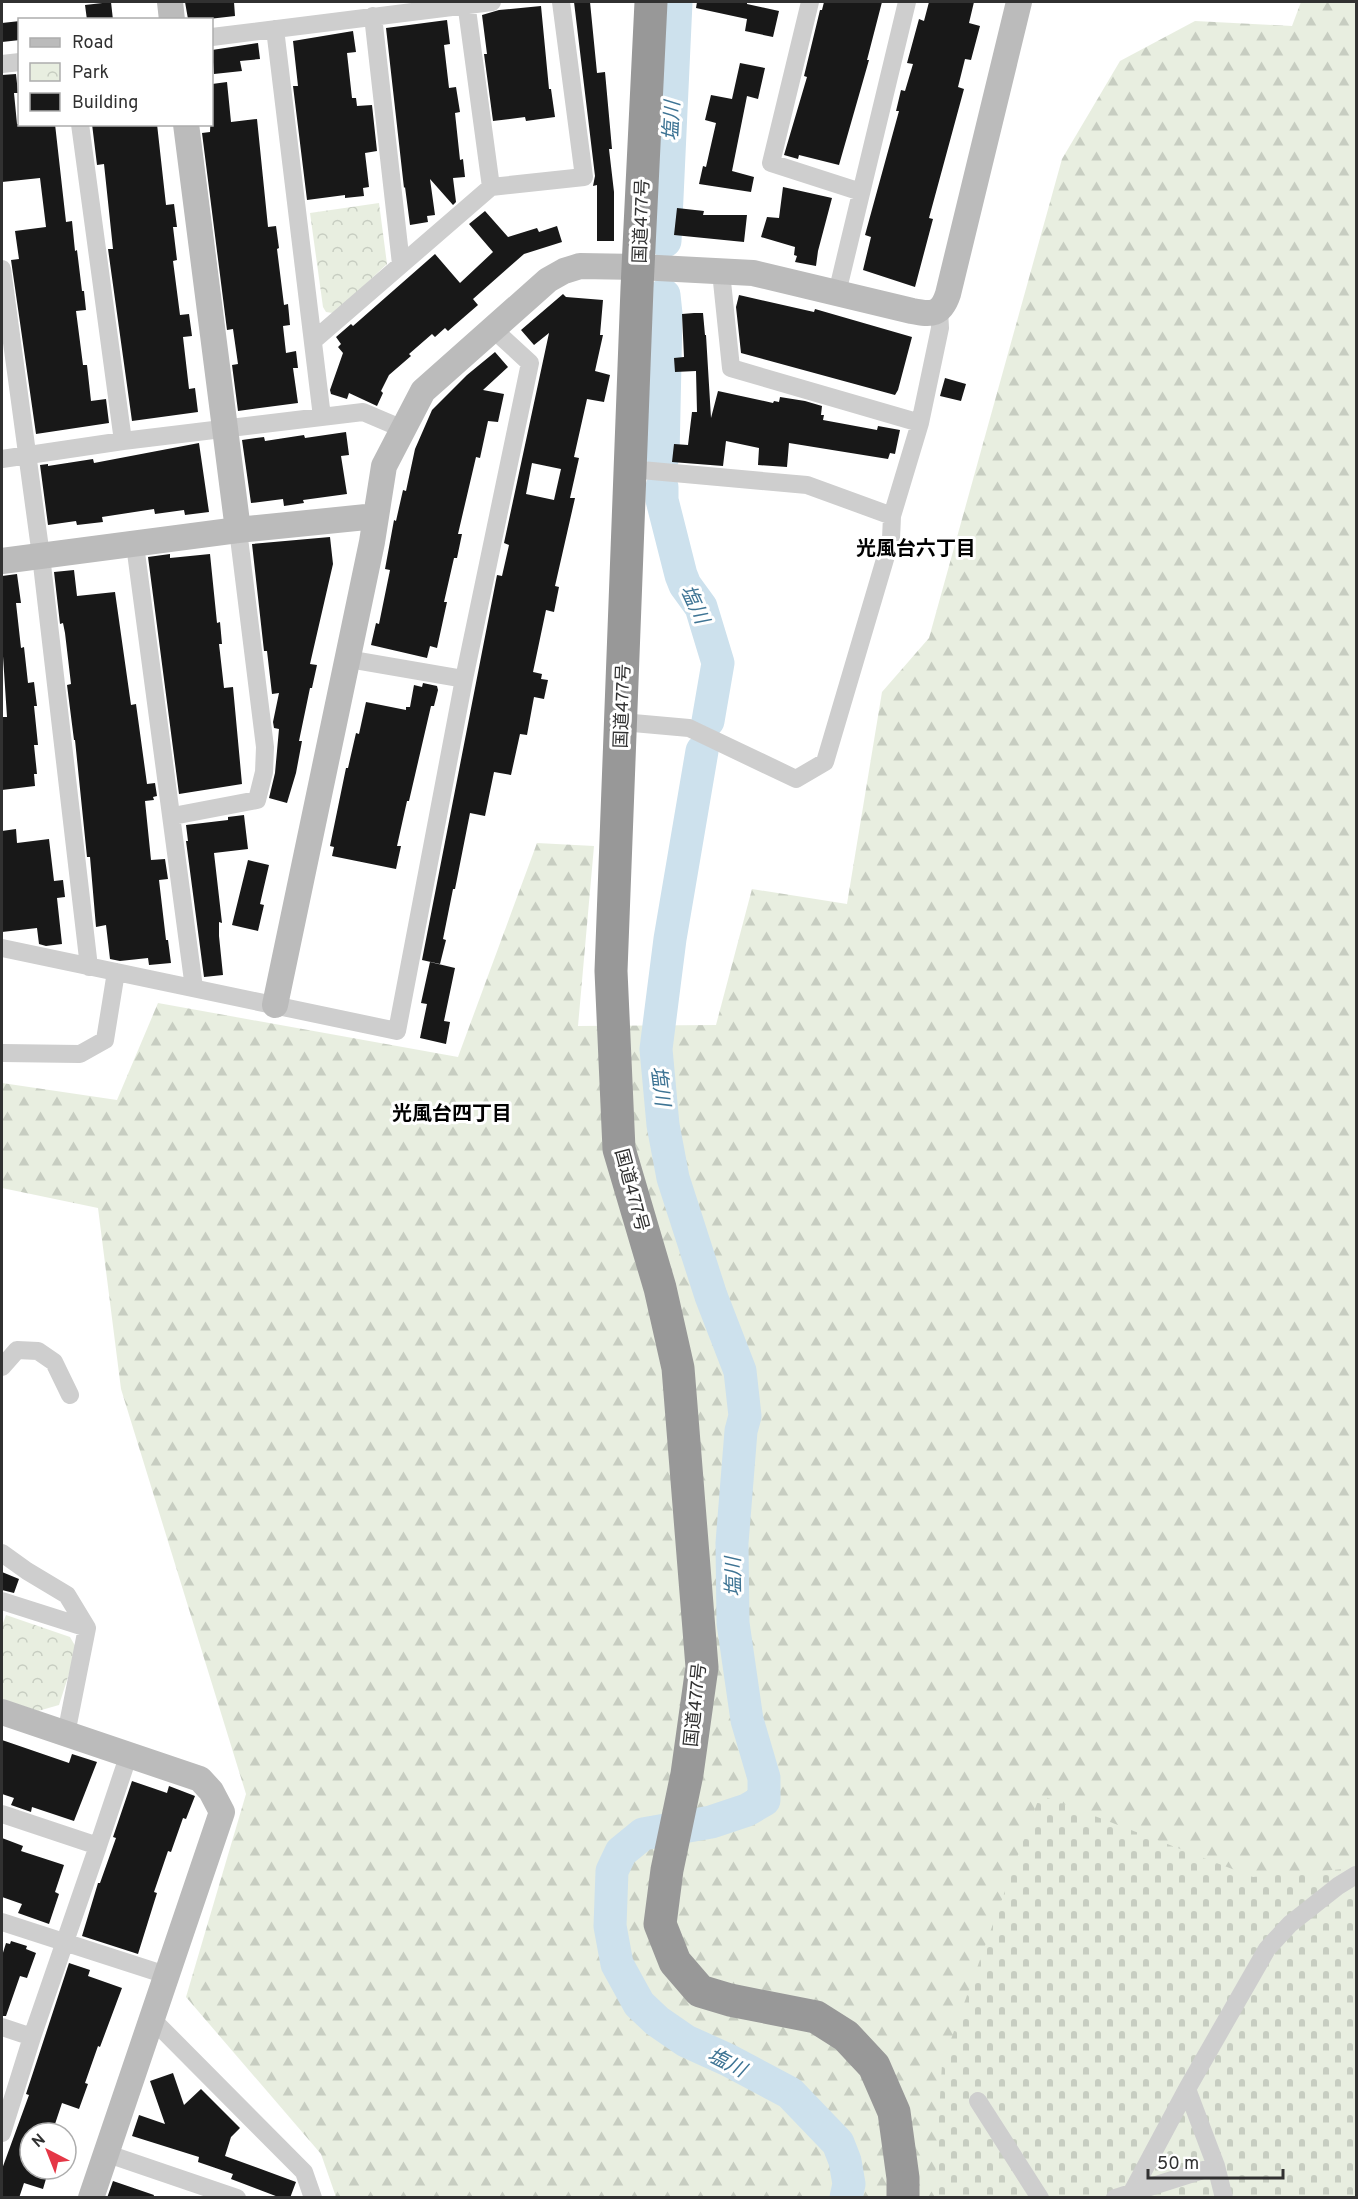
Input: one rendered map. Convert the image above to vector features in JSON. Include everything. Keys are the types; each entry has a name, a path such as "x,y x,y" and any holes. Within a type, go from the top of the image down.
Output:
{"highway":[{"name":"国道477号","path":"651,2 611,971 619,1149 660,1288 678,1368 702,1667 687,1774 670,1852 660,1924 675,1962 700,1991 730,2000 816,2017 846,2036 874,2066 894,2112 903,2178 903,2198"}],"street":[{"path":"170,2 172,18"},
{"path":"213,37 466,3 492,2"},
{"path":"313,341 491,187 585,177 561,2"},
{"path":"810,2 771,163 861,192"},
{"path":"837,293 907,2"},
{"path":"276,1005 348,659 384,466 423,391 548,280 564,271 580,267 639,267 753,273 925,314 939,310 945,304 948,294 1018,2"},
{"path":"466,3 491,187"},
{"path":"373,16 401,264"},
{"path":"275,29 322,417"},
{"path":"2,64 18,62"},
{"path":"80,126 123,441"},
{"path":"173,816 256,800 264,772 266,747 186,126"},
{"path":"2,269 41,556 89,966"},
{"path":"720,272 731,368 920,423"},
{"path":"622,722 689,728 796,779 825,762 891,539 892,516 920,423 940,328 939,310"},
{"path":"2,948 397,1030 464,679 530,363 494,329"},
{"path":"2,459 123,441 363,411 403,429"},
{"path":"630,468 807,485 892,516"},
{"path":"2,561 238,530 376,516"},
{"path":"135,544 173,816 194,988"},
{"path":"348,659 464,679"},
{"path":"2,1053 80,1054 105,1040 116,972"},
{"path":"2,1367 17,1350 38,1351 54,1362 70,1395"},
{"path":"2,1553 67,1595 87,1628 68,1724 64,1733"},
{"path":"2,1601 87,1628"},
{"path":"2,1712 200,1779 212,1791 222,1812 92,2198"},
{"path":"2,2130 129,1754"},
{"path":"2,1814 98,1846"},
{"path":"1123,2195 1267,1949 1290,1924 1338,1886 1356,1875"},
{"path":"2,1922 166,1975"},
{"path":"151,2018 304,2172 314,2198"},
{"path":"2,2027 32,2037"},
{"path":"1187,2089 1216,2166 1224,2198"},
{"path":"978,2101 1040,2198"},
{"path":"108,2154 237,2198"},
{"path":"1123,2195 1216,2166"}],"green space":[{"path":"1301,2 1356,2 1356,2197 336,2197 321,2154 186,1997 246,1794 121,1389 98,1208 2,1188 2,1083 117,1100 158,1003 458,1057 537,843 594,846 578,1026 716,1025 752,889 847,904 882,692 929,638 1062,159 1120,61 1195,21 1292,26"},
{"path":"379,203 387,264 336,312 326,312 323,307 310,213"},
{"path":"6,1615 70,1637 77,1649 59,1705 38,1711 2,1699 2,1626"},
{"path":"1040,1795 1253,1877 1356,1868 1356,2197 934,2198 942,2064"}],"building":[{"path":"111,2 113,18 87,18 85,5"},
{"path":"185,2 234,2 235,16 188,18"},
{"path":"574,2 590,2 597,73 605,72 612,149 609,149 614,192 614,241 597,241 597,185 593,186 595,176"},
{"path":"697,2 747,2 747,4 779,11 773,37 745,31 747,19 696,8"},
{"path":"824,2 882,2 867,60 869,60 839,165 799,155 798,159 784,155 807,77 804,76"},
{"path":"929,2 974,2 969,23 980,26 971,60 965,59 958,87 964,89 929,218 933,219 915,287 863,270 871,237 865,235 899,111 896,111 901,90 905,91 913,64 907,63 919,19 924,21"},
{"path":"541,6 549,89 551,89 555,117 526,121 525,117 493,121 484,54 487,54 482,15 499,10"},
{"path":"447,20 450,44 444,45 449,88 456,87 460,112 455,113 460,160 463,159 465,177 453,178 456,202 453,205 430,179 435,215 427,216 428,222 410,225 386,28"},
{"path":"18,21 18,40 2,42 2,23"},
{"path":"353,31 356,52 347,53 352,98 356,98 357,106 372,105 377,151 365,153 369,187 363,188 364,196 345,198 345,195 307,200 293,86 298,86 293,41"},
{"path":"258,43 260,59 240,61 242,71 214,74 213,50"},
{"path":"740,63 765,68 758,99 747,96 732,171 754,177 751,192 699,184 703,166 706,167 716,123 705,120 711,95 732,99"},
{"path":"16,74 18,93 14,93 18,126 55,126 66,222 72,221 75,251 77,250 82,291 84,291 86,310 76,311 83,365 87,365 91,401 106,399 109,423 36,434 11,260 19,259 15,231 46,227 40,178 2,182 2,75"},
{"path":"227,82 231,122 257,119 268,227 276,226 284,305 288,304 290,325 283,326 286,353 296,351 298,368 293,368 298,403 238,411 232,365 238,364 233,329 227,330 202,133 210,132 210,126 213,126 213,84"},
{"path":"92,126 157,126 166,205 174,204 177,227 173,227 177,260 173,261 180,315 189,314 192,336 183,337 189,389 195,388 198,412 132,421 108,249 113,249 104,164 97,165"},
{"path":"783,187 832,198 816,266 795,262 797,256 794,255 795,247 761,237 767,217 779,218"},
{"path":"677,208 704,211 703,215 747,215 744,242 674,235"},
{"path":"485,211 508,237 537,228 539,232 557,226 562,242 524,254 473,299 478,305 448,331 445,328 435,337 432,334 409,354 411,356 389,375 377,406 349,393 347,399 331,394 330,390 343,353 338,347 341,344 336,337 351,324 353,326 435,254 460,283 493,252 469,224"},
{"path":"563,294 566,297 603,300 600,335 603,335 595,371 610,375 604,402 587,399 574,457 579,458 570,498 575,498 555,586 559,587 554,612 546,610 533,672 542,674 541,679 548,680 544,699 534,697 527,735 520,734 511,775 494,772 485,816 470,813 443,939 446,940 440,964 422,960 497,575 502,576 509,545 504,543 549,333 534,345 521,330","holes":["532,463 561,469 554,500 526,494"]},
{"path":"739,295 814,312 815,309 912,337 895,395 741,353 736,307"},
{"path":"703,313 711,418 718,391 773,403 774,401 779,402 780,397 805,401 822,406 823,420 877,430 878,426 900,430 895,454 890,453 888,459 789,443 787,467 758,465 759,448 726,441 723,466 672,462 674,444 688,445 692,412 697,412 696,371 675,372 674,358 684,357 682,314"},
{"path":"495,352 508,367 483,390 504,394 498,422 488,421 480,458 476,457 458,534 462,534 457,558 454,558 444,602 447,602 437,648 430,646 427,658 371,645 376,623 379,624 390,570 385,569 394,520 396,521 403,490 406,491 415,449 432,410 467,375"},
{"path":"945,378 966,384 961,401 940,396"},
{"path":"346,432 349,455 341,456 347,494 303,500 304,503 284,506 283,499 251,503 242,440 264,437 265,441 304,435 305,438"},
{"path":"199,443 209,512 185,515 184,510 155,514 154,509 102,517 103,522 77,525 76,521 48,525 40,465 48,464 48,466 93,459 94,463"},
{"path":"330,537 333,564 310,664 317,665 299,741 302,741 296,773 287,803 269,798 275,773 279,729 274,728 273,722 279,693 272,694 267,651 264,651 252,544"},
{"path":"170,554 170,558 210,554 217,623 220,622 222,644 219,644 224,688 233,687 242,784 179,794 148,557"},
{"path":"74,570 77,596 115,592 131,705 136,704 147,784 155,783 157,796 153,797 154,800 145,801 151,860 165,859 168,879 159,880 171,963 149,965 148,958 120,961 110,959 106,925 96,927 90,857 87,857 67,685 71,684 65,633 63,623 60,624 54,572"},
{"path":"17,574 21,603 16,603 21,648 24,647 28,683 34,682 37,706 34,706 38,745 34,745 37,774 34,774 35,786 2,790 2,717 7,717 2,641 2,576"},
{"path":"423,683 437,686 438,690 434,706 431,706 409,801 407,801 397,846 401,846 396,869 332,856 334,847 330,846 346,768 348,768 356,733 359,734 366,702 406,710 406,707 410,707 414,685 422,687"},
{"path":"244,815 248,849 214,853 222,923 219,922 219,936 223,975 204,977 186,841 188,841 186,825 228,820 228,817"},
{"path":"16,829 17,843 49,839 54,881 63,880 65,897 57,898 62,944 46,946 39,944 37,928 2,932 2,831"},
{"path":"248,860 269,865 260,904 264,905 258,931 232,925"},
{"path":"430,962 455,968 444,1021 450,1022 446,1044 420,1038 427,1004 421,1003"},
{"path":"2,1572 19,1579 14,1593 2,1590"},
{"path":"2,1740 69,1763 72,1754 97,1762 74,1821 32,1807 31,1812 11,1805 14,1798 2,1794"},
{"path":"132,1781 167,1793 169,1786 195,1796 186,1819 183,1818 171,1852 168,1851 154,1892 157,1893 138,1954 82,1936 98,1883 100,1883 116,1838 113,1837"},
{"path":"2,1838 23,1846 21,1851 64,1865 55,1892 59,1894 49,1924 18,1913 22,1904 2,1897"},
{"path":"11,1941 27,1946 26,1949 36,1953 27,1978 20,1976 6,2016 2,2016 2,1956 6,1943 10,1944"},
{"path":"69,1963 90,1970 88,1976 122,1988 100,2047 98,2046 79,2109 62,2103 56,2121 20,2121 29,2095 26,2094"},
{"path":"173,2073 184,2105 201,2089 240,2128 231,2137 225,2156 296,2182 290,2198 281,2198 231,2179 233,2174 198,2162 199,2157 132,2136 139,2115 165,2124 150,2081"},
{"path":"18,2125 18,2181 45,2181 43,2189 24,2183 19,2198 2,2198 2,2169"},
{"path":"113,2181 154,2195 153,2198 107,2198"}],"waterway":[{"name":"塩川","path":"665,241 676,2"},
{"name":"塩川","path":"663,457 666,314 664,295"},
{"name":"塩川","path":"662,487 662,500 681,575 685,585 701,607 718,663 708,721"},
{"name":"塩川","path":"702,751 670,939 656,1049 663,1125 673,1178 711,1296 740,1371 745,1416 741,1431 732,1543 733,1623 747,1720 764,1778 764,1800 747,1810 711,1822 643,1834 621,1852 612,1871 610,1926 617,1964 639,2004 657,2021 686,2041 790,2093 838,2143 845,2161 849,2184 846,2198"}],"district":[{"name":"光風台六丁目","path":"916,548"},
{"name":"光風台四丁目","path":"452,1113"}]}
